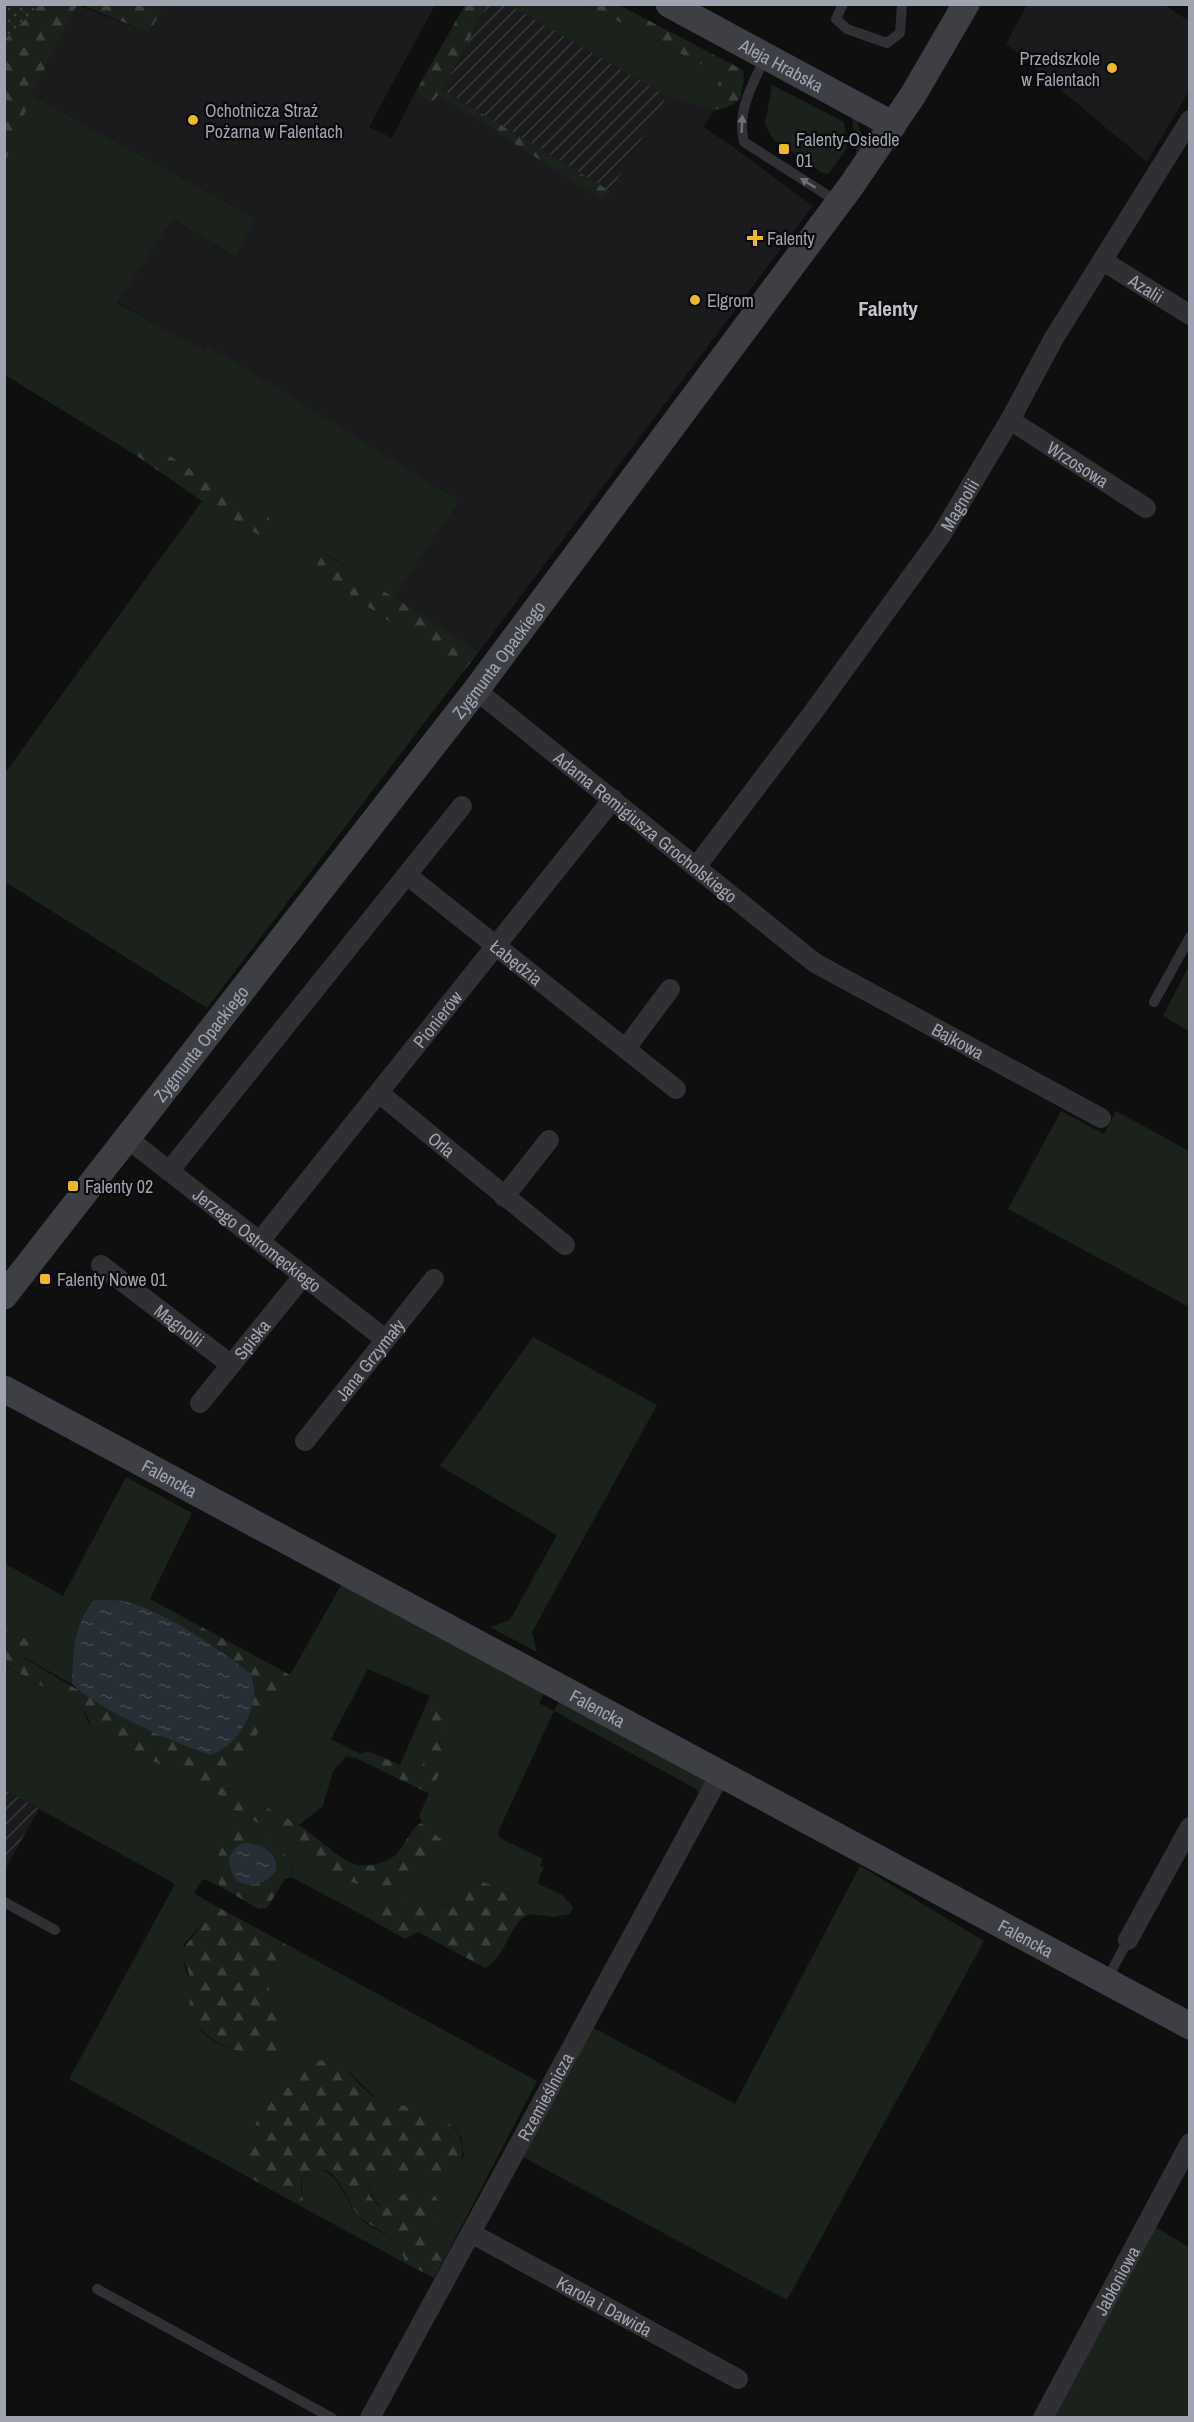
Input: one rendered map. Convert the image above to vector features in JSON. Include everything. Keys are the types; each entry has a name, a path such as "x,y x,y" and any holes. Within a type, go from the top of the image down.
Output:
{"street":[{"name":"Aleja Hrabska","path":"669,4 893,125"},
{"name":"Zygmunta Opackiego","path":"4,1296 476,690 839,202 893,125 966,4"},
{"name":"Magnolii","path":"696,867 814,711 940,537 1010,420 1026,387 1190,120"},
{"name":"Azalii","path":"1103,261 1190,315"},
{"name":"Wrzosowa","path":"1010,420 1146,507"},
{"name":"Adama Remigiusza Grocholskiego","path":"476,690 815,963"},
{"name":"Pionierów","path":"260,1241 613,799"},
{"path":"170,1170 462,806"},
{"name":"Łabędzia","path":"407,875 676,1089"},
{"name":"Bajkowa","path":"815,963 1101,1118"},
{"path":"626,1048 670,989"},
{"name":"Orla","path":"379,1093 565,1245"},
{"name":"Jerzego Ostromęckiego","path":"128,1139 385,1339"},
{"path":"504,1197 549,1140"},
{"name":"Magnolii","path":"101,1265 230,1364"},
{"name":"Spiska","path":"200,1403 303,1275"},
{"name":"Jana Grzymały","path":"305,1441 434,1280"},
{"name":"Falencka","path":"4,1389 1190,2026"},
{"name":"Rzemieślnicza","path":"370,2418 720,1775"},
{"path":"1128,1940 1190,1827"},
{"name":"Jabłoniowa","path":"1043,2418 1190,2143"},
{"name":"Karola i Dawida","path":"471,2233 738,2379"}],"lane":[{"path":"843,4 836,19 847,29 887,43 900,33 902,4"},
{"path":"766,56 752,84 744,109 740,128 744,142 839,202"},
{"path":"1154,1002 1190,937"},
{"path":"4,1902 55,1930"},
{"path":"1106,1981 1128,1940"},
{"path":"97,2289 332,2418"}],"shaded area":[{"path":"509,4 667,96 610,191 443,90 487,5"},
{"path":"77,5 149,33 164,5 435,5 369,127 392,138 416,91 431,102 438,95 603,199 667,96 715,110 703,127 813,206 479,652 394,598 460,501 207,346 204,352 117,302 173,219 234,257 256,219 32,95"},
{"name":"Przedszkole w Falentach","path":"1027,5 1165,5 1189,21 1189,91 1147,162 1006,44"},
{"path":"5,1790 39,1809 5,1869"}],"green space":[{"path":"5,4 40,4 40,5 5,39"},
{"path":"5,5 77,5 32,95 5,162"},
{"path":"82,5 164,5 149,33"},
{"path":"465,5 487,5 443,90 610,191 603,200 438,95 431,103 416,91"},
{"path":"509,5 587,5 722,75 707,108 667,96"},
{"path":"587,5 619,5 743,70 744,80 740,99 725,108 707,108 722,75"},
{"path":"772,85 844,122 847,148 829,173 824,174 773,139 765,124"},
{"path":"32,95 256,219 235,257 173,219 117,303 204,351 207,345 460,501 394,598 325,553 314,570 463,672 207,1008 5,882 5,773 202,501 259,535 270,518 147,442 137,456 5,375 4,162"},
{"path":"852,118 857,119 863,140 857,160"},
{"path":"147,442 270,518 259,535 202,501 137,456"},
{"path":"324,553 479,652 463,672 314,570"},
{"path":"1189,966 1189,1031 1163,1016"},
{"path":"1061,1111 1104,1134 1116,1111 1189,1151 1189,1307 1008,1209"},
{"path":"533,1337 657,1405 532,1632 537,1652 490,1627 510,1620 557,1535 440,1466"},
{"path":"126,1477 192,1513 150,1599 198,1625 195,1636 148,1610 115,1600 73,1653 72,1684 23,1657 31,1642 5,1628 4,1563 63,1596"},
{"path":"343,1582 545,1692 539,1703 554,1711 498,1832 500,1838 543,1859 540,1866 544,1867 537,1883 562,1895 573,1907 570,1914 553,1917 531,1914 518,1898 483,1882 472,1885 463,1905 395,1901 373,1909 372,1920 291,1877 292,1868 272,1844 241,1829 218,1856 219,1886 202,1880 194,1893 210,1903 209,1916 184,1944 184,1965 192,1983 192,2007 201,2031 220,2044 244,2053 278,2054 282,2030 272,2005 269,1982 275,1962 286,1944 537,2081 445,2258 432,2248 426,2235 430,2226 383,2208 371,2194 369,2184 407,2174 445,2180 464,2156 461,2138 454,2127 377,2099 348,2071 316,2060 281,2082 257,2118 250,2156 241,2173 69,2079 175,1884 5,1790 4,1665 83,1710 91,1729 221,1796 219,1802 296,1843 336,1877 367,1887 396,1885 425,1828 419,1816 442,1764 446,1749 445,1716 433,1713 425,1761 421,1766 400,1765 430,1696 368,1669 331,1739 361,1754 358,1759 347,1756 333,1771 323,1806 299,1825 226,1787"},
{"path":"198,1625 290,1675 227,1788 300,1826 340,1857 357,1865 366,1866 388,1860 398,1852 412,1831 421,1823 441,1839 443,1845 443,1852 431,1867 413,1880 396,1885 367,1887 336,1877 296,1843 219,1802 221,1796 91,1729 83,1710 5,1665 4,1628 32,1642 23,1658 92,1698 184,1745 206,1752 220,1751 238,1730 254,1682 251,1674 195,1636"},
{"path":"560,1700 706,1780 699,1794 696,1789 554,1711"},
{"path":"441,1710 448,1729 446,1752 430,1794 358,1759 361,1754 368,1751 400,1765 421,1766 425,1761 433,1712"},
{"path":"242,1829 276,1846 288,1859 291,1867 291,1877 285,1879 267,1908 259,1909 219,1886 218,1856 230,1830"},
{"path":"860,1866 984,1941 787,2300 523,2157 592,2027 735,2104"},
{"path":"483,1882 518,1898 531,1914 518,1922 499,1955 485,1968 418,1932 405,1939 372,1920 373,1909 394,1901 463,1905 472,1885"},
{"path":"210,1903 286,1944 275,1962 269,1982 272,2005 282,2030 278,2054 253,2055 239,2052 213,2040 195,2021 190,2009 191,1981 181,1951 209,1916"},
{"path":"316,2060 344,2069 380,2100 416,2108 440,2117 449,2123 460,2138 462,2148 458,2173 445,2180 406,2174 388,2177 369,2184 370,2196 380,2207 404,2194 435,2196 441,2205 441,2218 430,2226 426,2235 432,2248 445,2258 434,2278 405,2263 403,2253 395,2240 362,2219 337,2179 323,2169 308,2171 302,2179 304,2208 241,2173 250,2156 253,2133 264,2097 281,2082"},
{"path":"320,2168 339,2184 361,2219 388,2235 398,2244 405,2263 304,2208 302,2182 304,2176 312,2169"},
{"path":"1155,2227 1189,2247 1189,2417 1054,2418"}],"water":[{"path":"94,1600 126,1602 162,1616 209,1644 251,1674 254,1697 251,1710 246,1722 231,1742 211,1755 196,1750 158,1734 99,1704 72,1684 78,1630"},
{"path":"243,1843 255,1844 270,1852 276,1868 270,1878 254,1884 237,1881 230,1860 233,1851"}],"place":[{"name":"Przedszkole w Falentach","path":"1112,68"},
{"name":"Ochotnicza Straż Pożarna w Falentach","path":"193,120"},
{"name":"Falenty-Osiedle 01","path":"784,149"},
{"name":"Falenty","path":"755,238"},
{"name":"Elgrom","path":"695,300"},
{"name":"Falenty 02","path":"73,1186"},
{"name":"Falenty Nowe 01","path":"45,1279"}],"district":[{"name":"Falenty","path":"888,308"}]}
